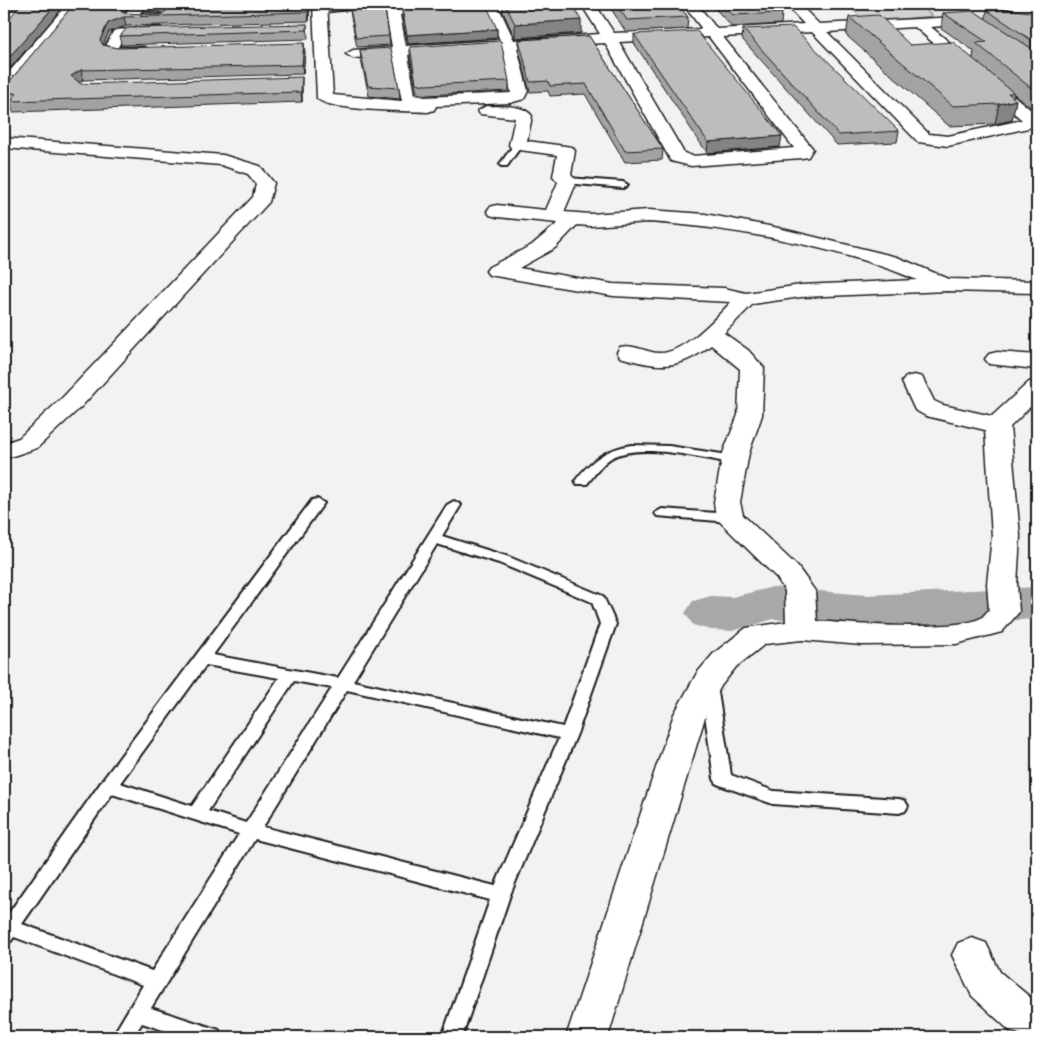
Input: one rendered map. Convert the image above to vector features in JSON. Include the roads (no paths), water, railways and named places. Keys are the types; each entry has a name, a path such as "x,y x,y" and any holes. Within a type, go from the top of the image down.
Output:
{"street":[{"path":"4,6 12,4"},
{"path":"4,88 74,4"},
{"path":"139,4 129,15 135,18 175,24 119,34 116,36 110,50 120,52 159,51"},
{"path":"492,6 509,45 520,91 518,96 425,102 408,98 394,9 553,4"},
{"path":"588,4 610,38 677,157 690,161 798,154 804,149 690,4"},
{"path":"792,4 924,138 948,141 1036,122 918,23"},
{"path":"353,54 610,38 969,20 1034,10"},
{"path":"302,21 322,14 325,98 328,100 515,112 524,116 518,145 566,151 562,176 568,181 562,217 553,241 534,255 496,270 613,290 724,294 746,298 801,291 947,285 1037,288"},
{"path":"1005,14 1037,25"},
{"path":"304,46 323,45"},
{"path":"305,80 324,80"},
{"path":"4,143 223,160 254,170 265,183 262,198 72,402 28,443 4,451"},
{"path":"497,211 590,220 649,216 705,220 774,233 890,261 947,285"},
{"path":"628,352 657,359 674,358 712,334 746,298"},
{"path":"712,334 740,355 752,368 753,384 750,416 735,460 727,502 730,518 786,572 801,614"},
{"path":"997,360 1037,362"},
{"path":"914,382 924,405 935,411 997,426"},
{"path":"997,426 1037,387"},
{"path":"587,1037 690,714 708,681 725,660 756,635 801,614 862,635 956,634 991,625 1003,598 1006,536 997,426"},
{"path":"972,955 986,984 1024,1018 1037,1021"}],"lane":[{"path":"322,14 394,9"},
{"path":"969,20 984,31"},
{"path":"504,164 518,145"},
{"path":"568,181 623,185"},
{"path":"582,481 607,455 632,449 683,450 735,460"},
{"path":"156,982 6,931 108,786 317,504"},
{"path":"122,1037 454,505"},
{"path":"662,513 730,518"},
{"path":"433,538 504,560 598,599 608,624 569,734 501,895 452,1037"},
{"path":"203,658 342,684 569,734"},
{"path":"196,814 290,674"},
{"path":"708,681 723,779 773,797 899,806"},
{"path":"108,786 251,831 501,895"},
{"path":"137,1013 212,1037"}],"waterway":[{"path":"711,613 732,614 773,603 866,612 1037,603"}]}
